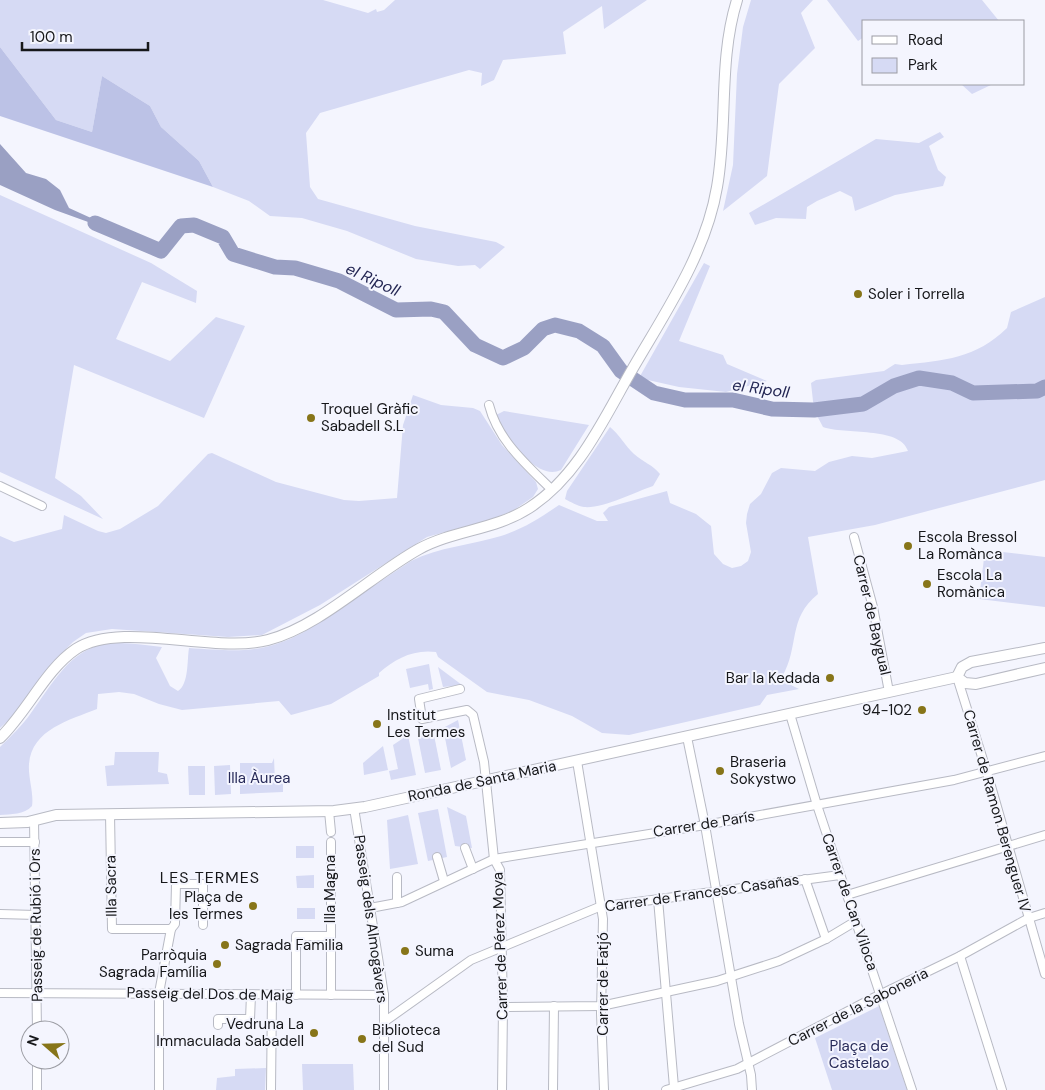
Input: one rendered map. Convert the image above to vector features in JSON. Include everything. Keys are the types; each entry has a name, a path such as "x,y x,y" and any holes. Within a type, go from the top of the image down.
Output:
{"main road":[{"path":"0,738 21,716 59,664 77,648 90,642 122,637 244,644 272,639 302,626 423,547 510,519 528,509 552,490 584,452 660,322 697,252 714,202 721,158 728,32 737,0"},
{"name":"Ronda de Santa Maria","path":"957,677 962,667 971,662 1045,648"},
{"name":"Ronda de Santa Maria","path":"0,823 34,820 56,815 329,811 354,808 957,677 965,683 976,684 1045,668"}],"street":[{"path":"489,405 496,425 508,444 552,490"},
{"path":"0,486 42,506"},
{"name":"Carrer de Baygual","path":"854,538 873,607 889,692"},
{"name":"Carrer de Ramon Berenguer IV","path":"957,677 987,771 1045,974"},
{"name":"Carrer de Pérez Moya","path":"460,689 418,699 422,718 467,710 473,715 484,762 494,859 500,870 503,1007 502,1090"},
{"name":"Carrer de Can Viloca","path":"790,714 817,805 912,1090"},
{"path":"687,737 705,825 752,1090"},
{"name":"Carrer de París","path":"370,908 397,903 494,859 705,825 954,780 1045,756"},
{"name":"Carrer de Fatjó","path":"577,760 591,842 599,906 603,919 601,1006 604,1090"},
{"name":"Passeig dels Almogàvers","path":"354,808 384,995 384,1090"},
{"path":"329,811 331,832"},
{"name":"Illa Sacra","path":"110,814 112,930 171,929"},
{"name":"Passeig de Rubió i Ors","path":"34,820 37,1020"},
{"path":"847,895 1045,835"},
{"path":"0,842 35,842"},
{"name":"Illa Magna","path":"330,995 331,842"},
{"path":"465,848 472,869"},
{"path":"437,857 444,881"},
{"name":"Carrer de Francesc Casañas","path":"384,1022 471,960 599,906 840,875"},
{"path":"397,877 397,903"},
{"path":"805,880 826,939"},
{"path":"159,1090 159,994 171,929 175,924 176,884 203,884 203,925"},
{"path":"658,899 674,1087"},
{"name":"Carrer de la Saboneria","path":"666,1090 737,1069 881,994 960,956 1029,918 1045,913"},
{"path":"0,914 36,915"},
{"path":"503,1007 601,1006 717,981 779,961 826,939 856,921"},
{"name":"Illa Magna","path":"296,995 296,936 330,936"},
{"path":"960,956 1002,1090"},
{"name":"Passeig del Dos de Maig","path":"0,993 384,995"},
{"path":"218,1025 218,1019 250,1020 251,995"},
{"path":"271,1090 272,995"},
{"path":"553,1090 554,1006"},
{"path":"37,1070 37,1090"}],"green space":[{"path":"0,0 323,0 368,13 376,9 377,12 384,10 395,0 647,0 604,29 602,6 563,32 566,54 503,60 494,80 481,86 482,73 469,70 320,113 306,133 310,187 318,199 415,226 496,242 505,247 480,269 475,265 458,266 416,259 347,231 302,218 270,216 249,201 213,187 199,161 161,127 150,106 102,76 92,132 56,120 0,47"},
{"path":"751,0 813,0 801,13 815,48 779,84 767,176 723,211 733,165 737,74 743,27"},
{"path":"827,0 982,0 998,20 862,20 862,38 858,41"},
{"path":"962,85 991,85 972,94"},
{"path":"940,132 944,137 929,146 938,170 946,177 943,186 895,195 855,211 852,197 840,191 807,207 806,219 776,218 755,225 749,213 876,139 919,143"},
{"path":"0,195 151,263 197,291 196,303 142,282 116,339 170,361 216,317 245,326 204,418 74,365 55,478 81,496 103,519 0,472"},
{"path":"704,263 710,266 679,341 723,355 727,364 767,381 726,392 679,387 639,378"},
{"path":"1045,297 1045,480 875,525 808,537 818,594 808,603 802,613 791,654 782,677 787,683 799,689 767,695 760,705 629,735 602,733 572,716 529,700 487,692 438,657 436,652 428,651 398,659 379,673 379,676 331,704 291,715 279,701 182,710 159,704 134,694 119,692 98,694 97,709 64,722 45,734 37,742 29,764 32,806 21,813 0,815 0,747 24,722 71,661 92,648 105,644 119,643 162,647 156,658 170,686 178,691 182,688 186,677 189,648 248,650 274,645 304,632 411,561 422,556 509,533 531,523 559,505 597,521 608,521 603,513 609,507 667,491 670,503 696,514 711,526 714,554 723,564 732,568 741,566 748,561 751,552 746,523 750,504 761,494 772,473 781,468 815,471 829,462 852,456 872,458 908,451 903,443 894,438 823,427 814,410 811,383 816,380 884,371 895,364 902,365 946,359 971,352 995,338 1007,328 1011,312"},
{"path":"413,395 441,405 473,408 480,411 502,445 536,482 538,489 533,497 514,510 493,519 427,537 320,605 262,635 228,637 112,629 86,633 73,642 53,662 13,716 0,728 0,536 14,542 62,529 64,515 106,533 120,529 158,506 208,454 212,453 276,482 344,500 359,501 397,498 403,425"},
{"path":"504,411 589,425 561,470 551,472 541,469 532,463 514,445 494,416"},
{"path":"610,427 634,454 660,474 653,486 609,503 591,507 579,506 565,499 567,491"},
{"path":"985,550 1045,557 1045,607 979,599"},
{"path":"429,664 433,689 429,690 428,684 410,688 406,669"},
{"path":"438,667 462,685 443,687"},
{"path":"458,720 466,760 451,768 443,728"},
{"path":"433,730 441,770 425,773 417,733"},
{"path":"408,735 416,775 391,780 389,771 398,769 393,745"},
{"path":"383,746 388,770 364,775 363,763"},
{"path":"115,752 159,752 158,772 167,774 169,784 107,786 105,766 114,765"},
{"name":"Illa Àurea","path":"274,758 275,782 283,783 283,792 240,794 240,763 272,763"},
{"name":"Illa Àurea","path":"230,765 231,794 215,795 214,766"},
{"name":"Illa Àurea","path":"188,766 205,766 205,795 189,795"},
{"path":"447,807 466,816 472,848 455,846"},
{"path":"438,809 447,857 428,861 418,813"},
{"path":"408,815 418,864 390,869 387,820"},
{"path":"296,846 314,846 314,858 296,858"},
{"path":"314,875 314,888 297,888 296,876"},
{"path":"297,908 315,908 315,919 297,919"},
{"name":"Plaça de Castelao","path":"879,1006 907,1090 832,1090 815,1038"},
{"path":"302,1064 353,1064 354,1090 303,1090"},
{"path":"266,1068 265,1090 216,1090 217,1078 235,1076 235,1069"}],"shaded area":[{"path":"0,47 56,120 92,132 102,76 150,106 161,127 199,161 213,187 0,116"},
{"path":"0,144 26,173 46,179 60,190 69,208 113,228 113,231 55,210 0,185"}],"waterway":[{"name":"el Ripoll","path":"95,223 161,251 181,226 194,225 223,237 233,254 275,267 295,268 339,281 396,310 431,309 444,312 475,345 503,358 524,348 543,329 555,325 579,331 603,346 621,371 654,393 685,400 733,400 772,409 814,410 863,404 894,386 919,378 952,383 973,393 1037,391 1045,387"}],"place":[{"name":"Soler i Torrella","path":"858,294"},
{"name":"Troquel Gràfic Sabadell S.L","path":"311,418"},
{"name":"Escola Bressol La Romànca","path":"908,546"},
{"name":"Escola La Romànica","path":"927,584"},
{"name":"Bar la Kedada","path":"830,678"},
{"name":"94-102","path":"922,710"},
{"name":"Institut Les Termes","path":"377,724"},
{"name":"Braseria Sokystwo","path":"720,771"},
{"name":"Plaça de les Termes","path":"253,906"},
{"name":"Sagrada Familia","path":"225,945"},
{"name":"Suma","path":"405,951"},
{"name":"Parròquia Sagrada Família","path":"217,964"},
{"name":"Vedruna La Immaculada Sabadell","path":"314,1033"},
{"name":"Biblioteca del Sud","path":"362,1039"}],"district":[{"name":"LES TERMES","path":"210,877"}]}
